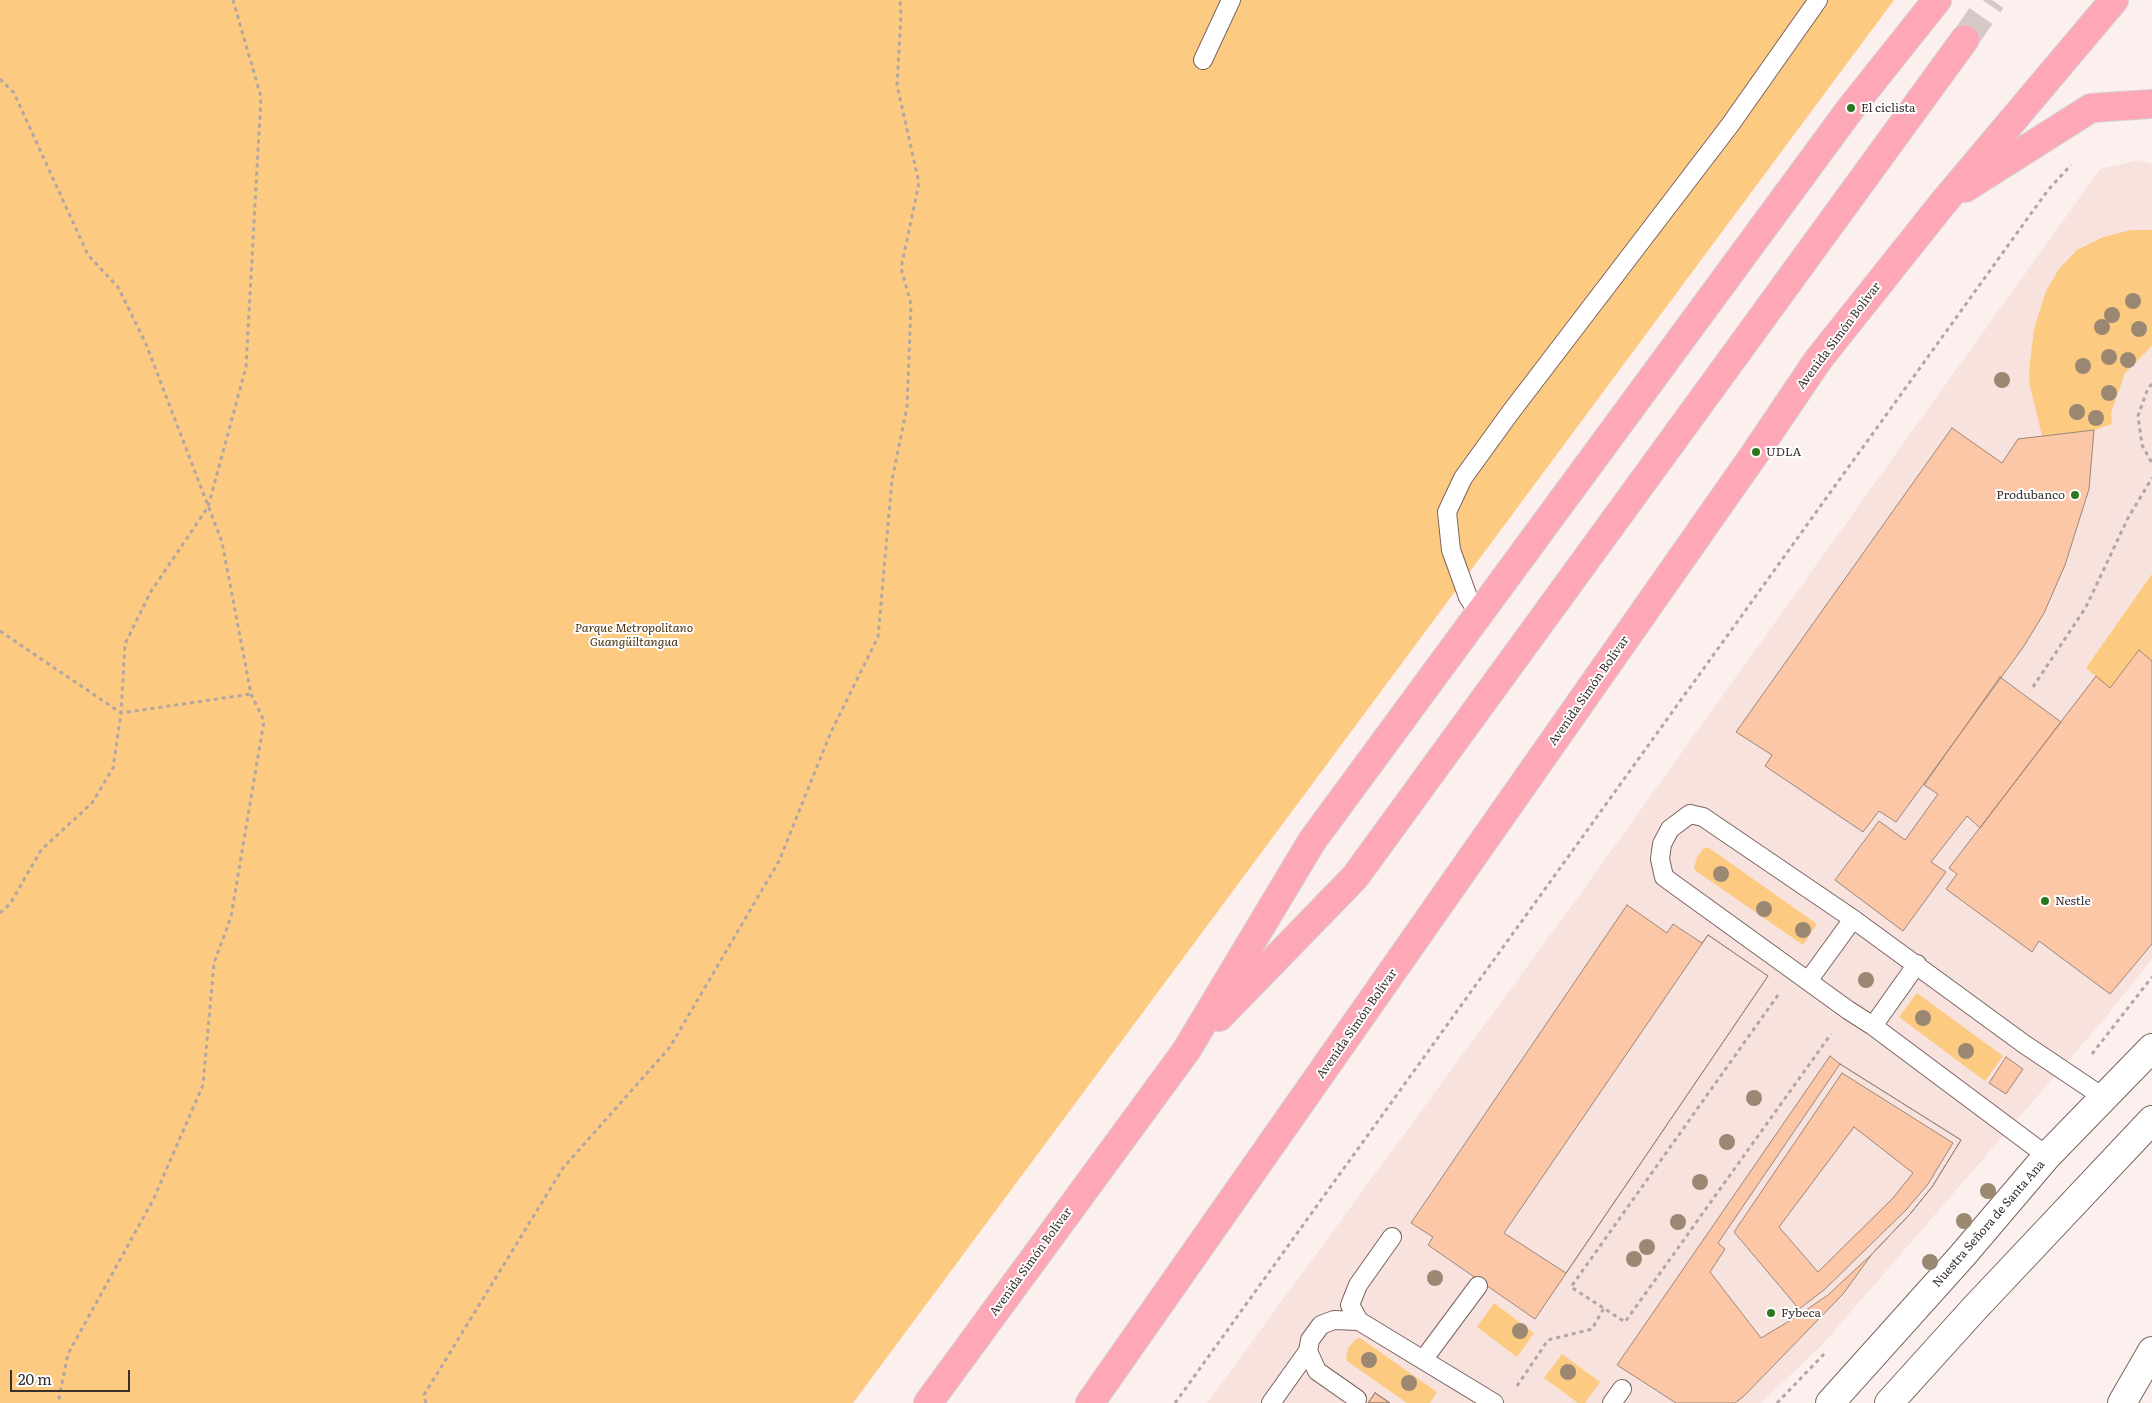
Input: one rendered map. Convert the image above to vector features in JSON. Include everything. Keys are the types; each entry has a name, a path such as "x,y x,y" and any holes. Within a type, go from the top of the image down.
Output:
{"highway":[{"name":"Avenida Simón Bolívar","path":"928,1403 1186,1051 1312,841 1851,108 1937,0"},
{"name":"Avenida Simón Bolívar","path":"1090,1403 1818,360 1943,202 2114,0"},
{"path":"1186,1051 1355,877 1965,39"},
{"path":"1943,202 2091,108 2152,104"}],"street":[{"name":"Nuestra Señora de Santa Ana","path":"1830,1403 1962,1256 2047,1156 2152,1048"},
{"path":"1889,1403 1974,1309 2152,1120"},
{"path":"2122,1403 2152,1351"}],"lane":[{"path":"1203,60 1231,0"},
{"path":"1479,614 1468,597 1451,550 1447,512 1463,478 1510,413 1730,125 1818,0"},
{"path":"2047,1156 1873,1026 1664,877 1660,859 1662,844 1670,829 1690,814 1703,817 1853,919 2024,1044 2103,1097"},
{"path":"1801,976 1853,919"},
{"path":"1873,1026 1917,964"},
{"path":"1359,1321 1350,1305 1358,1285 1392,1237"},
{"path":"1423,1360 1478,1286"},
{"path":"1271,1403 1308,1351 1310,1340 1321,1325 1334,1320 1359,1321 1494,1403"},
{"path":"1308,1351 1317,1371 1357,1399"}],"path":[{"path":"0,913 10,904 41,850 92,803 113,768 121,713 125,644 150,593 208,507 246,367 261,97 233,0"},
{"path":"426,1403 424,1395 563,1168 670,1047 780,861 831,732 878,637 892,480 907,406 911,304 901,268 919,182 897,85 901,15 900,0"},
{"path":"0,78 14,93 88,254 118,287 146,344 222,542 251,694 264,721 231,917 214,963 203,1085 154,1198 68,1354 58,1403"},
{"path":"1175,1403 2048,190 2076,158"},
{"path":"2152,384 2148,388 2138,416 2142,445 2152,463"},
{"path":"2033,687 2086,608 2128,518 2152,478"},
{"path":"0,631 121,713 251,694"},
{"path":"1801,976 1571,1287 1625,1322 1848,1010"},
{"path":"1516,1387 1548,1340 1592,1329 1604,1308"}],"shaded area":[{"path":"2139,160 2152,164 2152,959 2106,1017 1823,1344 1761,1403 1207,1403 1576,900 2100,169"}],"green space":[{"name":"Parque Metropolitano Guangüiltangua","path":"0,0 1894,0 853,1403 0,1403"},
{"path":"2131,230 2152,230 2152,346 2125,373 2111,413 2112,424 2094,430 2042,436 2030,386 2029,370 2034,329 2046,291 2059,269 2077,250 2103,237"},
{"path":"2152,574 2152,661 2139,650 2110,688 2086,668"},
{"path":"1704,848 1709,848 1817,924 1803,945 1696,871 1694,868 1697,857"},
{"path":"1917,993 2003,1056 1985,1081 1899,1017"},
{"path":"1494,1303 1534,1333 1517,1357 1477,1327"},
{"path":"1360,1338 1437,1392 1430,1403 1407,1403 1347,1361 1348,1348 1356,1339"},
{"path":"1562,1354 1600,1382 1585,1403 1578,1403 1544,1378"}],"building":[{"path":"1952,428 2002,463 2018,439 2094,430 2089,489 2065,565 2044,613 2024,646 1896,822 1879,811 1863,832 1765,766 1772,755 1736,732"},
{"path":"2139,650 2152,661 2152,944 2110,994 2039,941 2032,952 1946,889 1957,874 1949,868 2096,676 2110,688"},
{"path":"2000,677 2061,722 1980,828 1967,816 1931,862 1946,872 1903,931 1835,880 1879,821 1905,840 1938,794 1924,785"},
{"path":"1627,905 1667,933 1673,924 1702,943 1708,935 1768,976 1535,1319 1428,1245 1433,1237 1411,1223"},
{"path":"1708,935 1768,976 1566,1273 1504,1233"},
{"path":"1830,1056 1961,1140 1932,1187 1910,1214 1872,1254 1843,1294 1744,1396 1735,1403 1676,1403 1617,1365"},
{"path":"2006,1057 2023,1069 2006,1094 1989,1083"},
{"path":"1840,1064 1961,1140 1932,1187 1910,1214 1872,1254 1828,1295 1761,1338 1710,1272 1725,1249 1718,1243"},
{"path":"1842,1073 1953,1143 1928,1184 1906,1210 1824,1290 1799,1309 1734,1232"},
{"path":"1854,1127 1913,1173 1893,1198 1818,1272 1779,1227"},
{"path":"1375,1393 1390,1403 1368,1403"},
{"path":"1375,1393 1390,1403 1368,1403"},
{"path":"1375,1393 1390,1403 1368,1403"}],"tunnel":[{"path":"1965,39 1992,0"}],"place":[{"name":"El ciclista","path":"1851,108"},
{"name":"UDLA","path":"1756,452"},
{"name":"Produbanco","path":"2075,495"},
{"name":"Nestle","path":"2045,901"},
{"name":"Fybeca","path":"1771,1313"}]}
